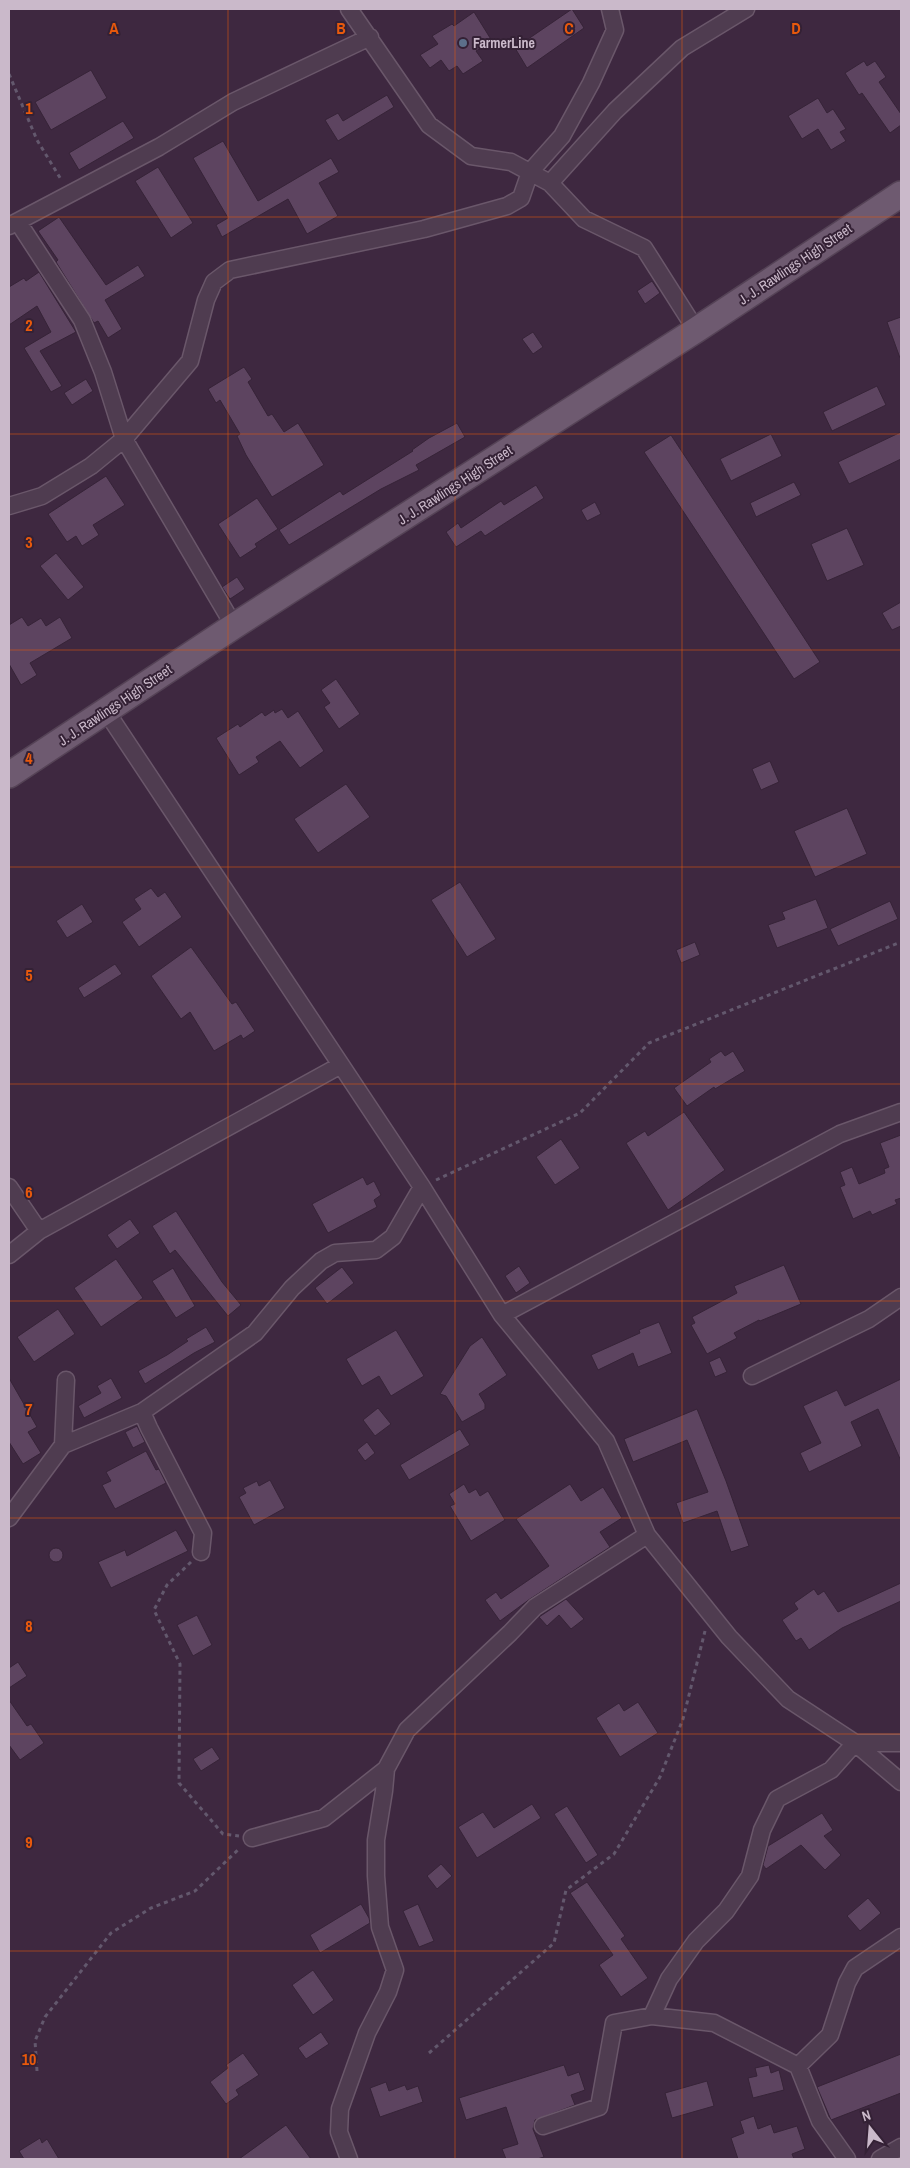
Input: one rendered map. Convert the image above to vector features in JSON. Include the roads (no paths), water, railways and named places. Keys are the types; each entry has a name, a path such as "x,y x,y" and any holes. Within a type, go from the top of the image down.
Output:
{"main road":[{"name":"J. J. Rawlings High Street","path":"9,775 234,626 696,330 901,194"}],"street":[{"path":"349,9 429,125 471,156 511,162 550,183 584,219 644,248 696,330"},
{"path":"9,506 42,496 91,466 124,439 190,361 206,300 214,282 230,270 424,229 506,206 521,198 530,172 562,136 591,83 615,30 610,9"},
{"path":"550,183 615,111 682,48 746,9"},
{"path":"234,626 124,439 102,372 82,320 13,224 159,147 233,102 370,37"},
{"path":"106,711 422,1187 502,1315 606,1440 647,1535 729,1637 788,1699 855,1743 901,1782"},
{"path":"9,1255 39,1231 341,1066"},
{"path":"502,1315 840,1134 901,1112"},
{"path":"9,1187 39,1231"},
{"path":"9,1518 63,1445 142,1412 255,1333 292,1288 321,1261 335,1253 376,1250 393,1237 422,1187"},
{"path":"752,1376 869,1319 901,1297"},
{"path":"63,1445 66,1380"},
{"path":"142,1412 203,1533 201,1552"},
{"path":"349,2159 339,2132 340,2109 367,2033 388,1992 395,1970 380,1927 376,1876 376,1840 386,1769 407,1730 510,1634 535,1607 647,1535"},
{"path":"652,2016 669,1979 696,1941 726,1911 750,1876 762,1830 777,1799 831,1770 855,1743 901,1743"},
{"path":"252,1838 324,1818 386,1769"},
{"path":"798,2066 830,2035 847,1983 855,1968 901,1937"},
{"path":"543,2126 599,2107 614,2023 652,2016 714,2023 798,2066 820,2121 847,2159"},
{"path":"880,2159 901,2147"}],"place":[{"name":"FarmerLine","path":"463,43"}]}
